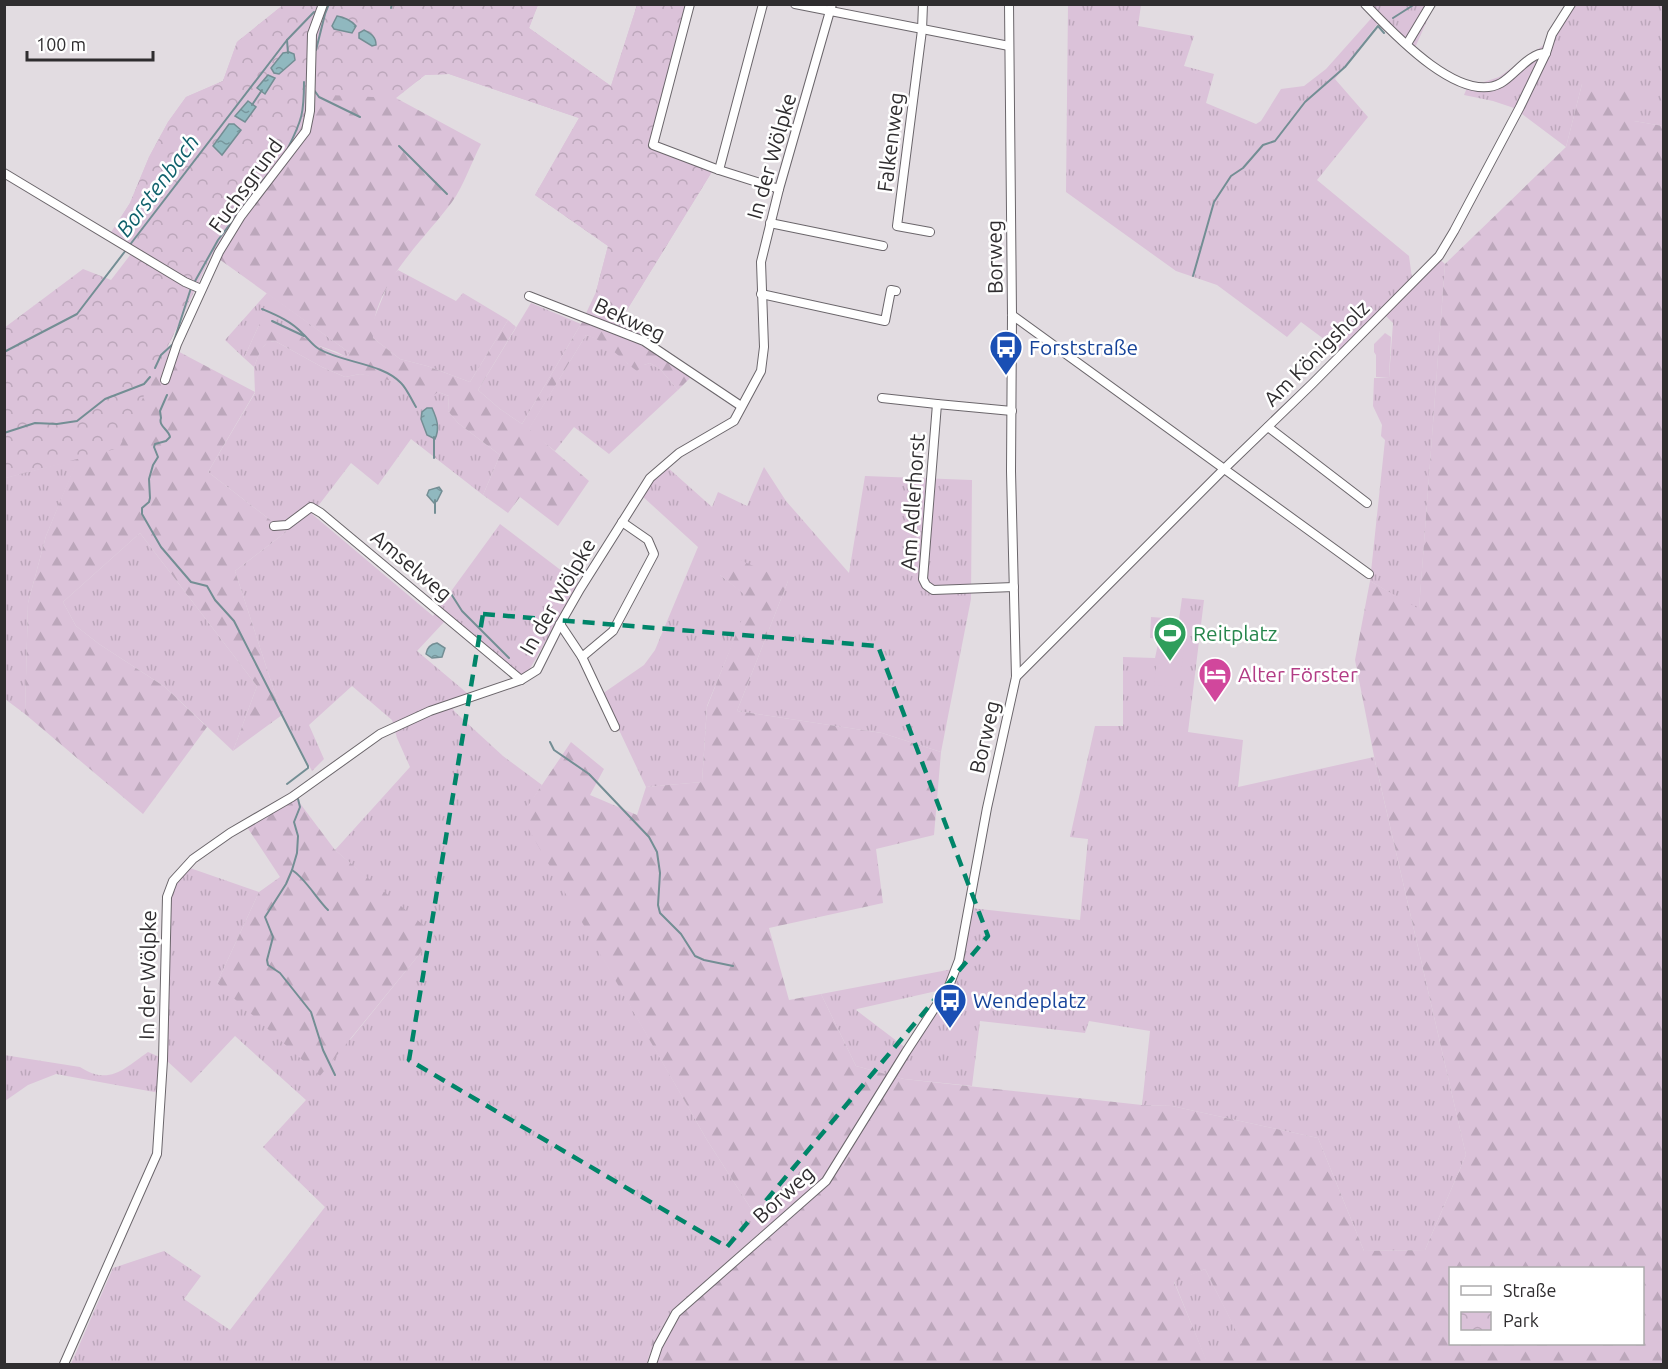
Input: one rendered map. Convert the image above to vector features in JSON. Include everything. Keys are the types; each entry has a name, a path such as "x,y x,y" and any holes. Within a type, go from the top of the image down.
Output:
{"street":[{"name":"Fuchsgrund","path":"165,380 199,288 219,252 241,216 306,131 310,111 312,33 323,4"},
{"path":"690,4 652,145 779,189"},
{"path":"719,170 763,4"},
{"path":"795,4 831,8 922,30 1009,46"},
{"path":"922,30 924,4"},
{"name":"Borweg","path":"652,1365 658,1346 676,1313 826,1181 949,986 959,960 987,808 1016,676 1011,471 1009,4"},
{"path":"1365,4 1407,45 1437,70 1463,84 1477,86 1499,84 1529,61 1546,53"},
{"path":"1407,45 1431,4"},
{"name":"Am Königsholz","path":"1016,676 1439,256 1520,108 1546,53 1552,34 1571,4"},
{"name":"In der Wölpke","path":"64,1365 157,1154 163,1060 167,897 173,881 193,859 230,833 292,797 380,734 430,711 521,680 537,670 560,624 640,492 662,466 679,453 734,421 760,371 764,347 760,262 831,8"},
{"name":"Falkenweg","path":"922,30 897,226 930,232"},
{"path":"4,173 185,282 199,288"},
{"path":"770,223 883,246"},
{"path":"761,294 885,321 891,290 896,291"},
{"name":"Bekweg","path":"528,296 644,340 741,406"},
{"path":"1012,315 1369,574"},
{"name":"Am Adlerhorst","path":"882,398 1012,411"},
{"name":"Am Adlerhorst","path":"937,405 923,579 926,585 933,590 1014,587"},
{"path":"1268,427 1367,503"},
{"name":"Amselweg","path":"274,526 287,525 311,507 321,513 521,680"},
{"path":"582,657 613,631 654,554 648,540 622,522"},
{"path":"560,624 582,657 615,727"}],"highlighted area":[{"path":"483,614 878,646 988,936 727,1247 409,1060"}],"green space":[{"path":"538,4 529,28 611,86 637,5 685,5 650,144 713,170 622,318 690,378 678,390 661,370 650,363 637,371 607,346 586,335 529,429 589,481 558,526 520,497 508,513 483,495 500,455 458,423 448,411 449,396 438,392 425,402 407,392 398,382 360,374 345,377 275,341 264,347 254,367 244,358 259,325 264,320 279,324 321,347 346,357 350,353 212,254 168,346 255,392 208,472 286,532 235,571 282,715 233,751 257,686 140,533 63,602 76,626 99,644 165,687 207,727 143,814 25,714 28,603 46,536 77,460 5,478 187,274 110,234 130,203 149,157 168,122 186,97 223,81 237,42 283,5","holes":["449,74 579,118 535,195 608,246 596,292 581,324 522,424 478,390 516,327 508,320 470,382 400,359 373,338 380,301 389,283 452,202 481,144 396,98 425,75"]},
{"path":"283,5 538,5 529,28 611,86 637,5 685,5 650,144 713,170 622,318 596,292 608,246 535,195 579,118 449,74 425,75 395,98 307,94 306,111 295,143 239,212 212,253 119,448 5,478 4,328 83,269 111,280 134,250 110,234 130,203 149,157 168,122 186,97 223,81 237,42"},
{"path":"1068,5 1141,5 1138,26 1194,36 1184,66 1214,74 1206,103 1256,124 1261,121 1281,89 1304,86 1326,69 1376,13 1369,5 1434,5 1414,50 1382,18 1335,79 1368,117 1317,180 1409,256 1412,278 1434,254 1445,264 1419,610 1370,581 1385,440 1381,436 1382,425 1373,406 1374,378 1389,378 1393,323 1380,310 1340,351 1301,322 1287,337 1217,285 1176,271 1066,192"},
{"path":"1568,5 1663,5 1663,126 1634,121 1582,84 1566,147 1514,108 1464,95 1469,83 1481,83 1499,77 1545,44"},
{"path":"1582,84 1635,90 1634,121 1663,126 1663,1364 647,1364 653,1337 674,1309 764,1229 707,1140 521,816 571,742 604,769 590,795 637,815 646,787 702,782 707,707 750,599 720,575 728,555 788,581 737,711 882,733 941,752 934,835 876,849 883,903 769,928 789,1000 821,994 856,1066 904,1079 1142,1105 1172,1106 1318,1138 1364,1251 1425,1250 1466,1155 1375,761 1355,660 1370,581 1419,609 1445,264 1566,147","holes":["1205,1269 1242,1343 1206,1359 1174,1282"]},
{"path":"398,270 456,301 463,293 508,320 470,382 400,359 373,338 372,324 390,279"},
{"path":"267,293 350,353 346,357 259,325 244,358 225,340"},
{"path":"531,303 581,324 522,424 478,390"},
{"path":"1385,333 1391,337 1389,378 1376,377 1374,344"},
{"path":"586,335 609,346 628,364 650,363 661,370 678,390 609,454 574,427 555,451 528,430"},
{"path":"275,341 345,377 360,374 379,377 398,382 407,392 438,392 449,396 448,411 458,423 500,455 483,495 411,439 378,485 351,463 312,514 433,616 500,524 579,584 521,684 445,621 417,651 473,698 450,705 455,712 503,756 542,785 522,816 707,1140 764,1229 674,1309 653,1337 647,1364 71,1364 113,1268 164,1251 201,1276 184,1299 230,1330 325,1207 263,1147 306,1100 235,1036 191,1083 166,1060 165,1094 56,1074 28,1085 5,1101 4,1055 80,1067 99,1075 116,1073 148,1052 162,1058 163,896 171,877 184,863 190,868 259,892 217,983 350,1040 434,936 335,850 410,767 392,720 352,686 309,725 324,759 312,771 282,715 235,571 286,532 208,472 255,393 254,367 261,349 268,342"},
{"path":"78,459 46,536 28,603 25,714 5,699 5,478"},
{"path":"666,466 712,507 718,492 747,506 764,467 786,501 849,573 865,476 972,480 971,599 941,752 882,733 737,711 788,581 720,575 751,599 707,706 702,782 646,787 602,694 644,665 655,650 698,547 641,495"},
{"path":"140,533 257,686 233,751 165,687 99,644 76,626 63,602"},
{"path":"1182,598 1204,600 1188,732 1243,740 1238,787 1374,757 1466,1155 1425,1250 1364,1251 1318,1138 1172,1106 1142,1105 1150,1031 1089,1021 1085,1033 980,1021 972,1086 904,1079 856,1066 821,994 958,968 971,908 1080,920 1088,839 1070,837 1095,726 1123,726 1123,657 1155,658 1159,639 1150,638 1151,617 1179,619","holes":["941,990 906,1048 856,1010"]},
{"name":"Reitplatz","path":"1160,636 1185,638 1179,688 1154,685"},
{"path":"296,798 335,850 435,935 320,1076 217,983 259,892 280,877 247,827"},
{"path":"1205,1269 1243,1344 1206,1360 1174,1281"}],"water":[{"path":"337,16 348,19 356,26 352,33 334,29 332,26"},
{"path":"364,30 374,37 376,45 372,46 359,38 359,33"},
{"path":"283,53 294,54 295,60 279,74 274,73 271,68"},
{"path":"268,75 275,78 265,94 257,88"},
{"path":"248,101 256,107 245,122 235,116"},
{"path":"229,124 234,124 241,130 222,155 213,146"},
{"path":"427,408 432,408 438,427 435,439 427,435 421,419 422,412"},
{"path":"439,487 442,491 434,503 427,495 429,490"},
{"path":"437,643 445,648 442,657 432,658 426,654 430,646"}],"waterway":[{"name":"Borstenbach","path":"316,50 329,4"},
{"path":"391,8 392,4"},
{"path":"1393,18 1415,4"},
{"name":"Borstenbach","path":"129,246 287,40 314,12"},
{"path":"1193,276 1214,202 1231,176 1243,168 1263,145 1275,141 1305,102 1345,67 1378,26 1384,33"},
{"path":"287,40 288,53"},
{"name":"Borstenbach","path":"288,148 301,116 304,82"},
{"path":"252,105 262,90"},
{"path":"314,90 319,97 360,117"},
{"path":"399,146 447,194"},
{"name":"Borstenbach","path":"194,283 218,240 268,174"},
{"name":"Borstenbach","path":"4,352 77,314 126,250"},
{"name":"Borstenbach","path":"155,368 161,355 173,344 191,288"},
{"path":"262,309 293,325 319,349 393,376 403,385 416,407"},
{"path":"272,321 304,336"},
{"name":"Borstenbach","path":"4,433 35,423 57,424 77,421 105,399 144,384 150,377"},
{"path":"167,395 160,411 160,421 170,437 166,441 155,444 158,457 149,479 149,502 142,508 142,514 161,547 191,582 207,586 215,600 234,621 308,766 287,784"},
{"path":"434,437 434,458"},
{"path":"435,500 435,513"},
{"path":"448,589 462,611 509,658"},
{"path":"550,742 554,750 589,774 649,837 657,852 660,873 658,905 660,913 681,934 695,956 733,966"},
{"path":"298,799 300,807 294,822 298,836 297,853 286,884 265,917 273,937 267,960 268,965 280,973 311,1012 323,1050 335,1075"},
{"path":"292,870 328,910"}],"place":[{"name":"Forststraße","path":"1006,376"},
{"name":"Reitplatz","path":"1170,662"},
{"name":"Alter Förster","path":"1215,703"},
{"name":"Wendeplatz","path":"950,1029"}]}
